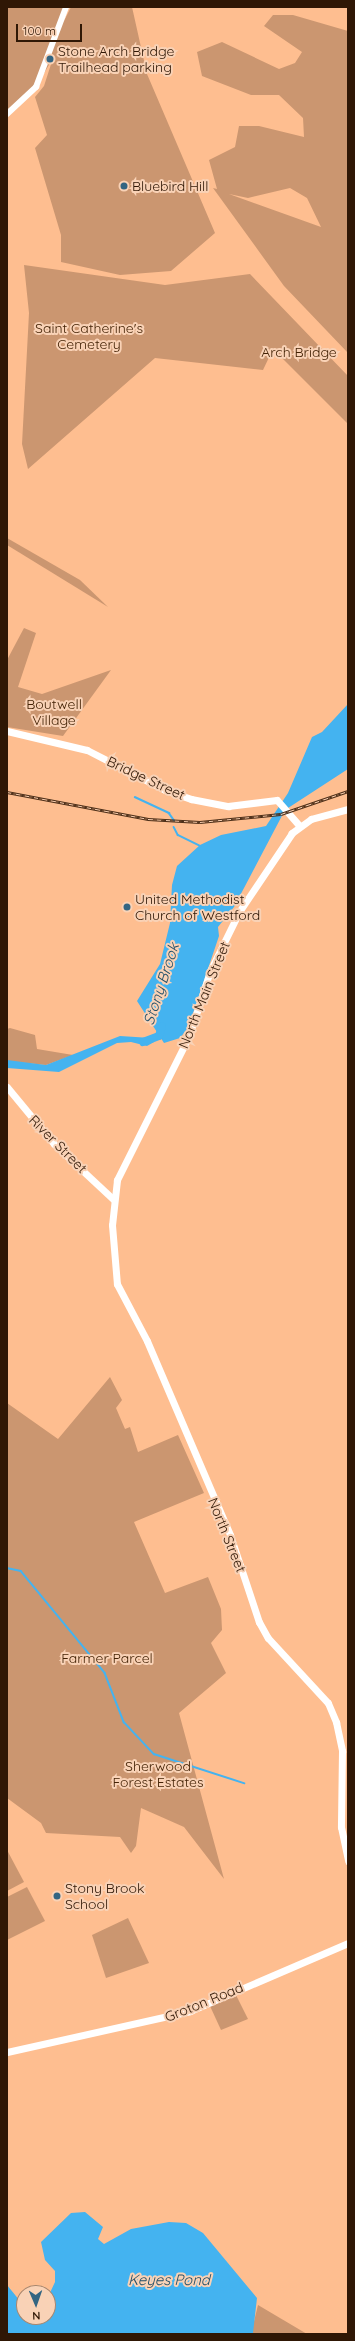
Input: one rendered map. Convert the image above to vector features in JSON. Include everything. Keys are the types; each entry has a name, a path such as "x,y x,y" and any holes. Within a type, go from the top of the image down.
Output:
{"main road":[{"name":"Bridge Street","path":"7,731 87,750 165,790 191,799 228,806 281,802 300,826"},
{"name":"North Main Street","path":"113,1199 117,1180 191,1031 209,975 236,919 279,849 300,826 311,819 348,809"},
{"name":"River Street","path":"7,1087 54,1144 113,1199"},
{"name":"North Street","path":"113,1199 117,1284 147,1341 230,1535 253,1608 268,1638 319,1692 336,1722 342,1751 341,1827 348,1861"},
{"path":"344,1944 348,1939"},
{"name":"Groton Road","path":"7,2052 190,2011 344,1944"}],"street":[{"path":"7,114 25,101 36,87 66,7"}],"green space":[{"path":"7,7 68,7 64,21 71,7 132,7 147,74 215,233 171,271 120,275 61,262 61,235 35,148 47,135 35,97 44,86 53,58 36,87 7,114"},
{"path":"273,15 293,15 348,31 348,353 284,286 213,188 217,189 209,160 235,147 239,126 259,126 304,137 303,118 279,95 251,95 202,76 197,52 222,42 279,69 295,63 302,52 264,26","holes":["290,188 307,198 321,227 229,194 248,198"]},
{"name":"Saint Catherine's Cemetery","path":"24,265 165,285 250,274 348,376 348,424 273,349 263,370 155,358 28,469 22,444 29,313"},
{"path":"7,538 80,580 108,607 7,545"},
{"name":"Boutwell Village","path":"24,628 36,633 18,687 42,694 111,670 63,736 7,727 7,660"},
{"path":"10,1028 35,1035 37,1049 73,1055 46,1065 7,1061 7,1029"},
{"name":"Farmer Parcel","path":"110,1377 122,1400 116,1408 125,1429 130,1427 138,1452 178,1435 204,1493 134,1522 165,1593 208,1577 221,1609 222,1630 211,1643 226,1673 179,1713 224,1879 184,1827 141,1808 136,1846 131,1853 120,1837 46,1833 41,1823 7,1798 7,1403 58,1439"},
{"path":"7,1850 24,1882 7,1891"},
{"path":"27,1887 45,1921 7,1940 7,1897"},
{"path":"128,1918 149,1963 106,1978 92,1935"},
{"path":"236,1995 248,2019 221,2030 210,2006"},
{"path":"258,2305 307,2334 251,2334"}],"water":[{"path":"348,704 348,769 285,810 234,907 218,927 219,936 188,1028 180,1038 164,1043 137,1001 160,964 170,923 172,885 177,866 200,845 221,835 266,826 288,793 312,737 322,732"},
{"path":"120,1036 151,1038 154,1042 147,1046 131,1042 117,1043 59,1072 7,1068 7,1060 46,1065"},
{"name":"Keyes Pond","path":"85,2212 103,2227 98,2239 104,2244 131,2229 169,2222 186,2223 203,2233 257,2298 253,2333 7,2334 7,2285 16,2296 16,2325 56,2325 56,2285 54,2285 55,2271 45,2260 41,2242 71,2213"}],"waterway":[{"path":"135,797 169,813 174,820"},
{"path":"174,827 178,835 201,846"},
{"name":"Stony Brook","path":"143,1042 159,1036 162,1026"},
{"path":"7,1568 21,1571 105,1673 124,1722 154,1754 244,1783"}],"railway":[{"path":"7,792 148,819 200,822 281,814 348,791"}],"place":[{"name":"Stone Arch Bridge Trailhead parking","path":"50,59"},
{"name":"Bluebird Hill","path":"124,186"},
{"name":"United Methodist Church of Westford","path":"127,907"},
{"name":"Stony Brook School","path":"57,1896"}],"park label":[{"name":"Arch Bridge","path":"299,352"},
{"name":"Sherwood Forest Estates","path":"158,1774"}]}
